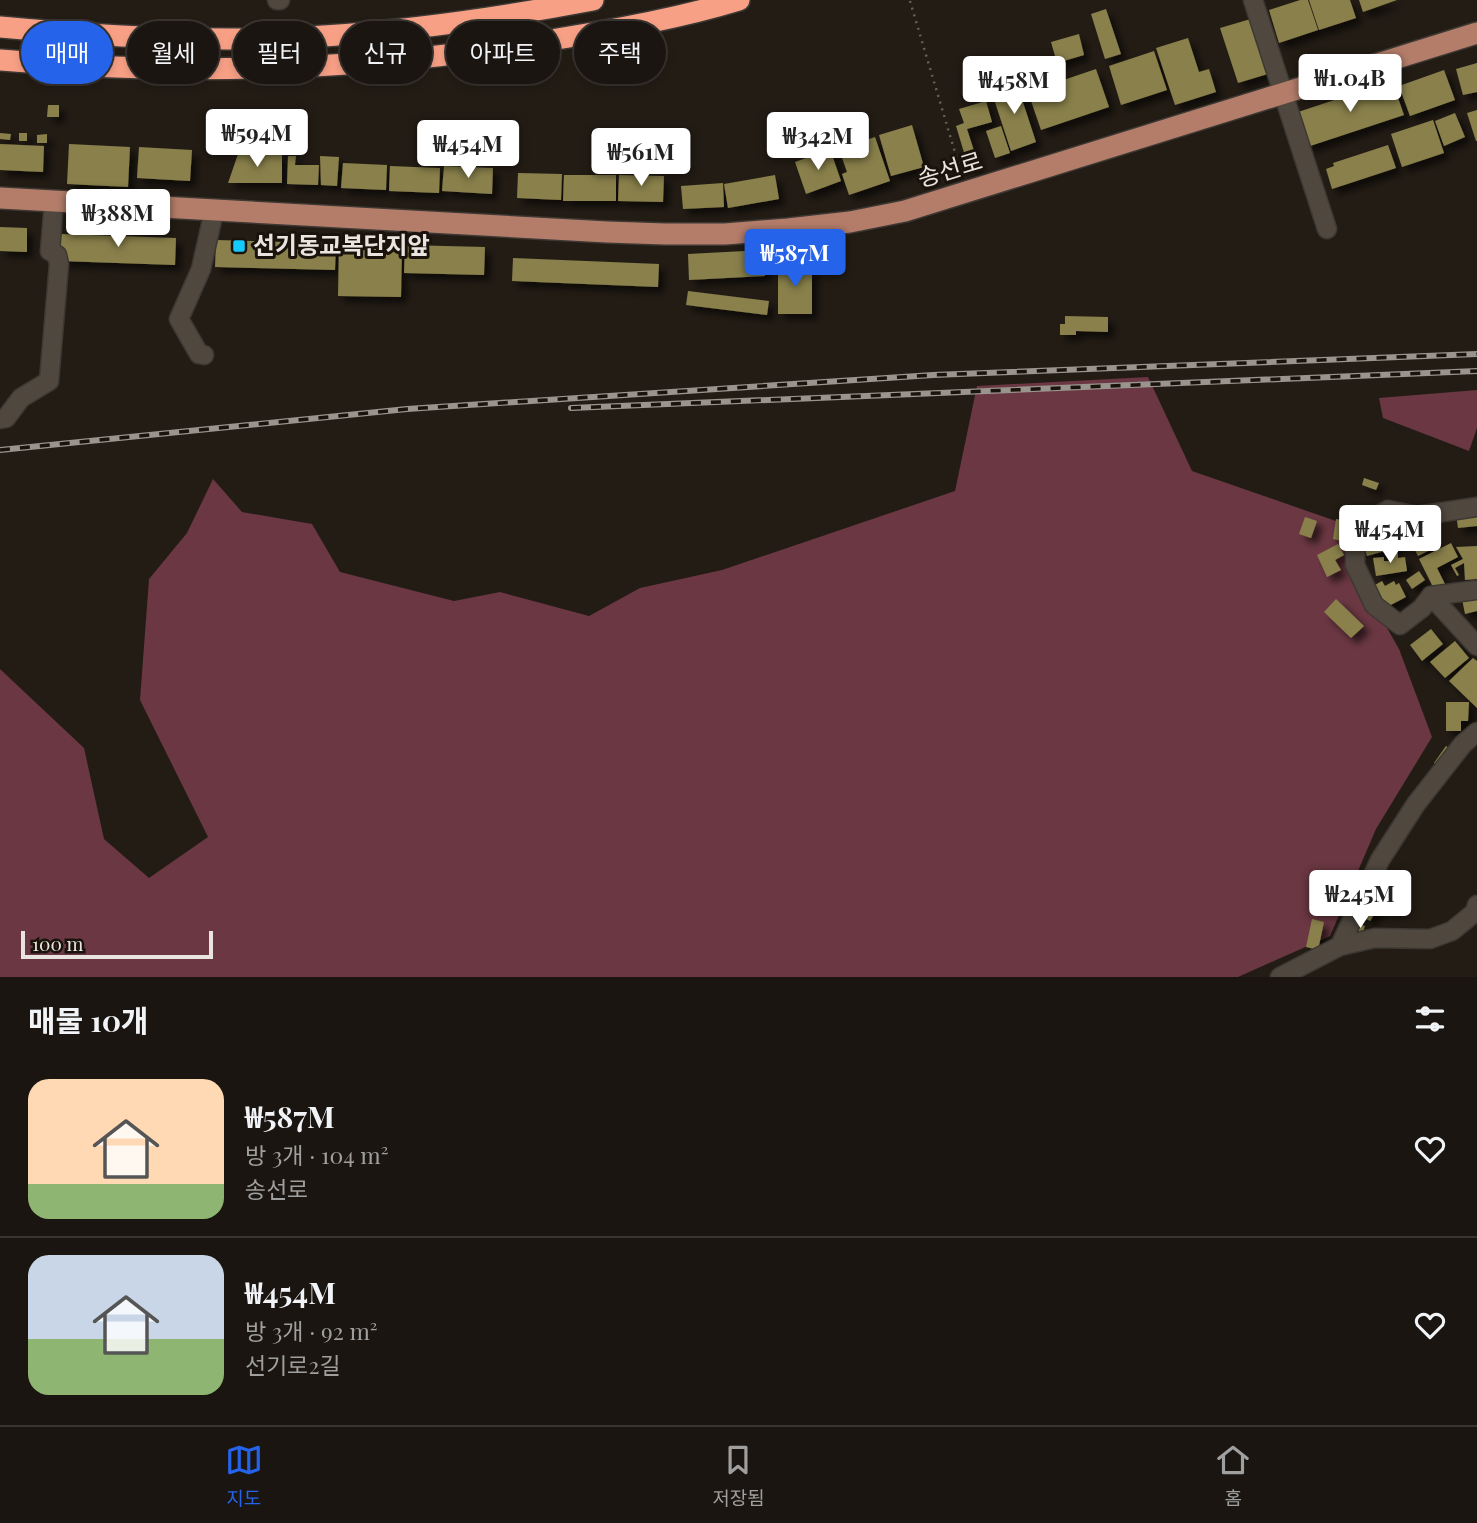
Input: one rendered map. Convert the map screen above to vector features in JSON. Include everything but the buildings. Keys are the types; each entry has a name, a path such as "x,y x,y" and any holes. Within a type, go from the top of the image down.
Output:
{"highway":[{"path":"0,27 196,38 323,36 442,25 593,0"},
{"path":"0,60 117,69 224,70 302,68 409,60 513,47 627,27 739,0"}],"main road":[{"name":"송선로","path":"0,198 607,232 725,234 850,222 905,211 1477,33"}],"street":[{"path":"1253,0 1327,229"},
{"path":"0,419 6,418 22,398 48,381 58,264 57,255 50,251 54,201"},
{"path":"204,355 199,355 178,319 201,269 214,211"},
{"path":"1477,508 1417,516 1388,510 1356,528 1355,565 1374,605 1400,625 1422,608 1431,596 1477,590"},
{"path":"1431,596 1477,646"},
{"path":"1340,946 1380,860 1416,804 1463,744 1477,732"},
{"path":"1280,977 1340,946 1376,938 1430,939 1452,931 1475,912 1477,905"}],"path":[{"path":"910,1 967,192"}],"shaded area":[{"path":"1148,377 1192,471 1356,528 1355,565 1399,649 1432,737 1376,829 1330,936 1238,977 0,977 0,669 84,748 104,839 149,878 208,837 140,700 149,579 187,533 213,479 242,512 312,524 340,572 454,601 500,592 589,616 640,588 722,570 955,491 977,386"},
{"path":"1477,390 1477,428 1469,451 1383,418 1379,398"}],"railway":[{"path":"0,450 407,409 933,375 1477,354"},
{"path":"571,408 1477,371"}],"place":[{"name":"선기동교복단지앞","path":"239,246"}]}
